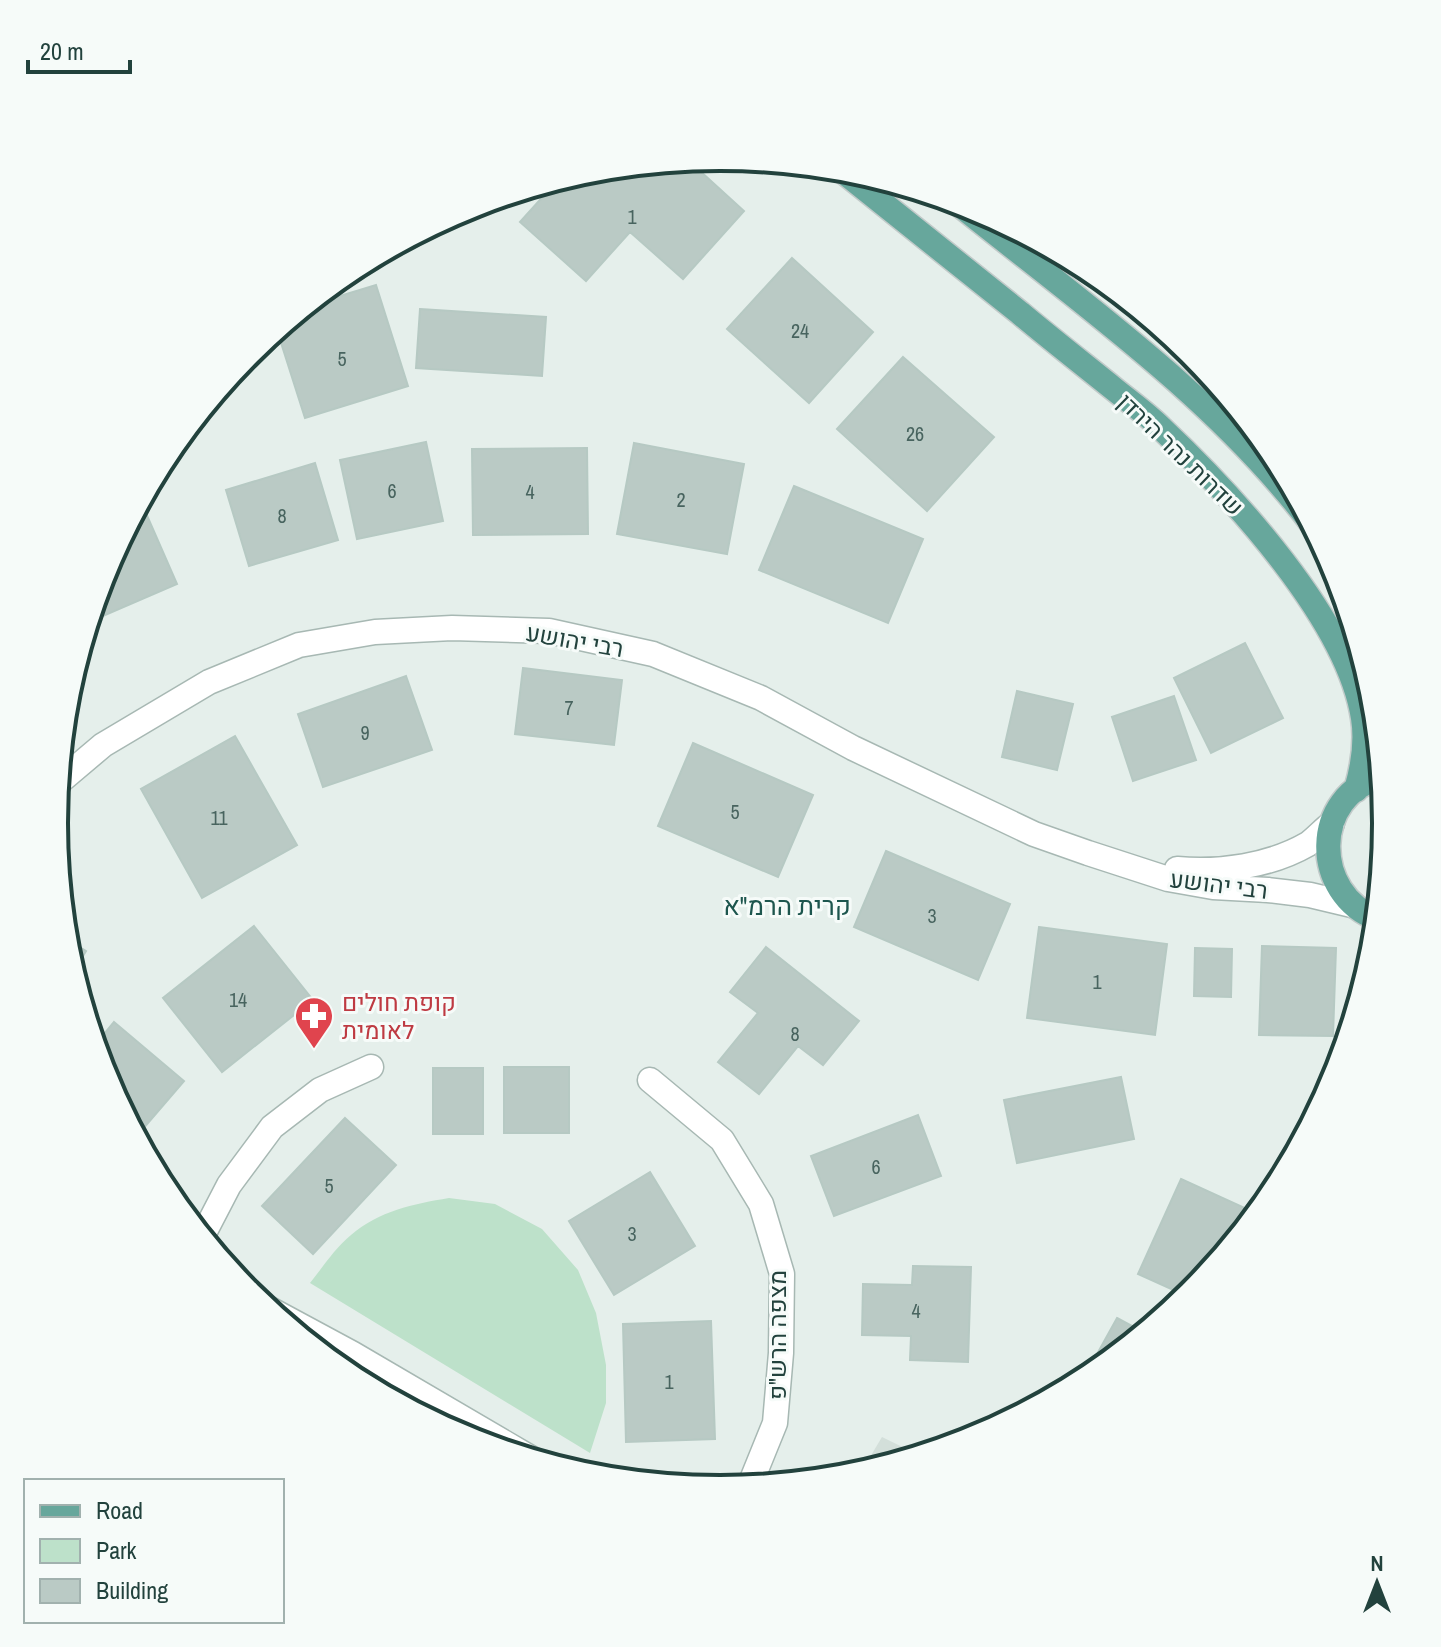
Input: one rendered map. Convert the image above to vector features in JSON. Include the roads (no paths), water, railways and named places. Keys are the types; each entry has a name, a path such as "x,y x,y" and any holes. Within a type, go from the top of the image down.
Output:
{"main road":[{"name":"שדרות נהר הירדן","path":"863,187 1160,427 1259,531 1327,627 1358,695 1364,742 1363,766 1356,790"},
{"name":"שדרות נהר הירדן","path":"991,230 1191,392 1274,478"},
{"path":"1366,915 1338,888 1329,867 1327,845 1332,823 1342,805 1356,790 1372,782"}],"street":[{"name":"רבי יהושע","path":"70,773 103,745 209,682 299,645 375,632 452,628 549,631 653,654 761,698 853,748 1020,827 1088,853 1168,879 1213,887 1310,895 1366,916"},
{"name":"רבי יהושע","path":"1088,853 1144,866 1191,870 1237,868 1276,857 1309,843 1332,823"},
{"path":"207,1226 229,1185 272,1127 320,1090 371,1067"},
{"name":"מצפה הרש\"פ","path":"650,1080 722,1140 761,1204 782,1274 781,1353 775,1423 754,1475"},
{"path":"312,1332 353,1354 430,1408"}],"place":[{"name":"קופת חולים לאומית","path":"314,1050"}],"district":[{"name":"קרית הרמ\"א","path":"787,905"}]}
